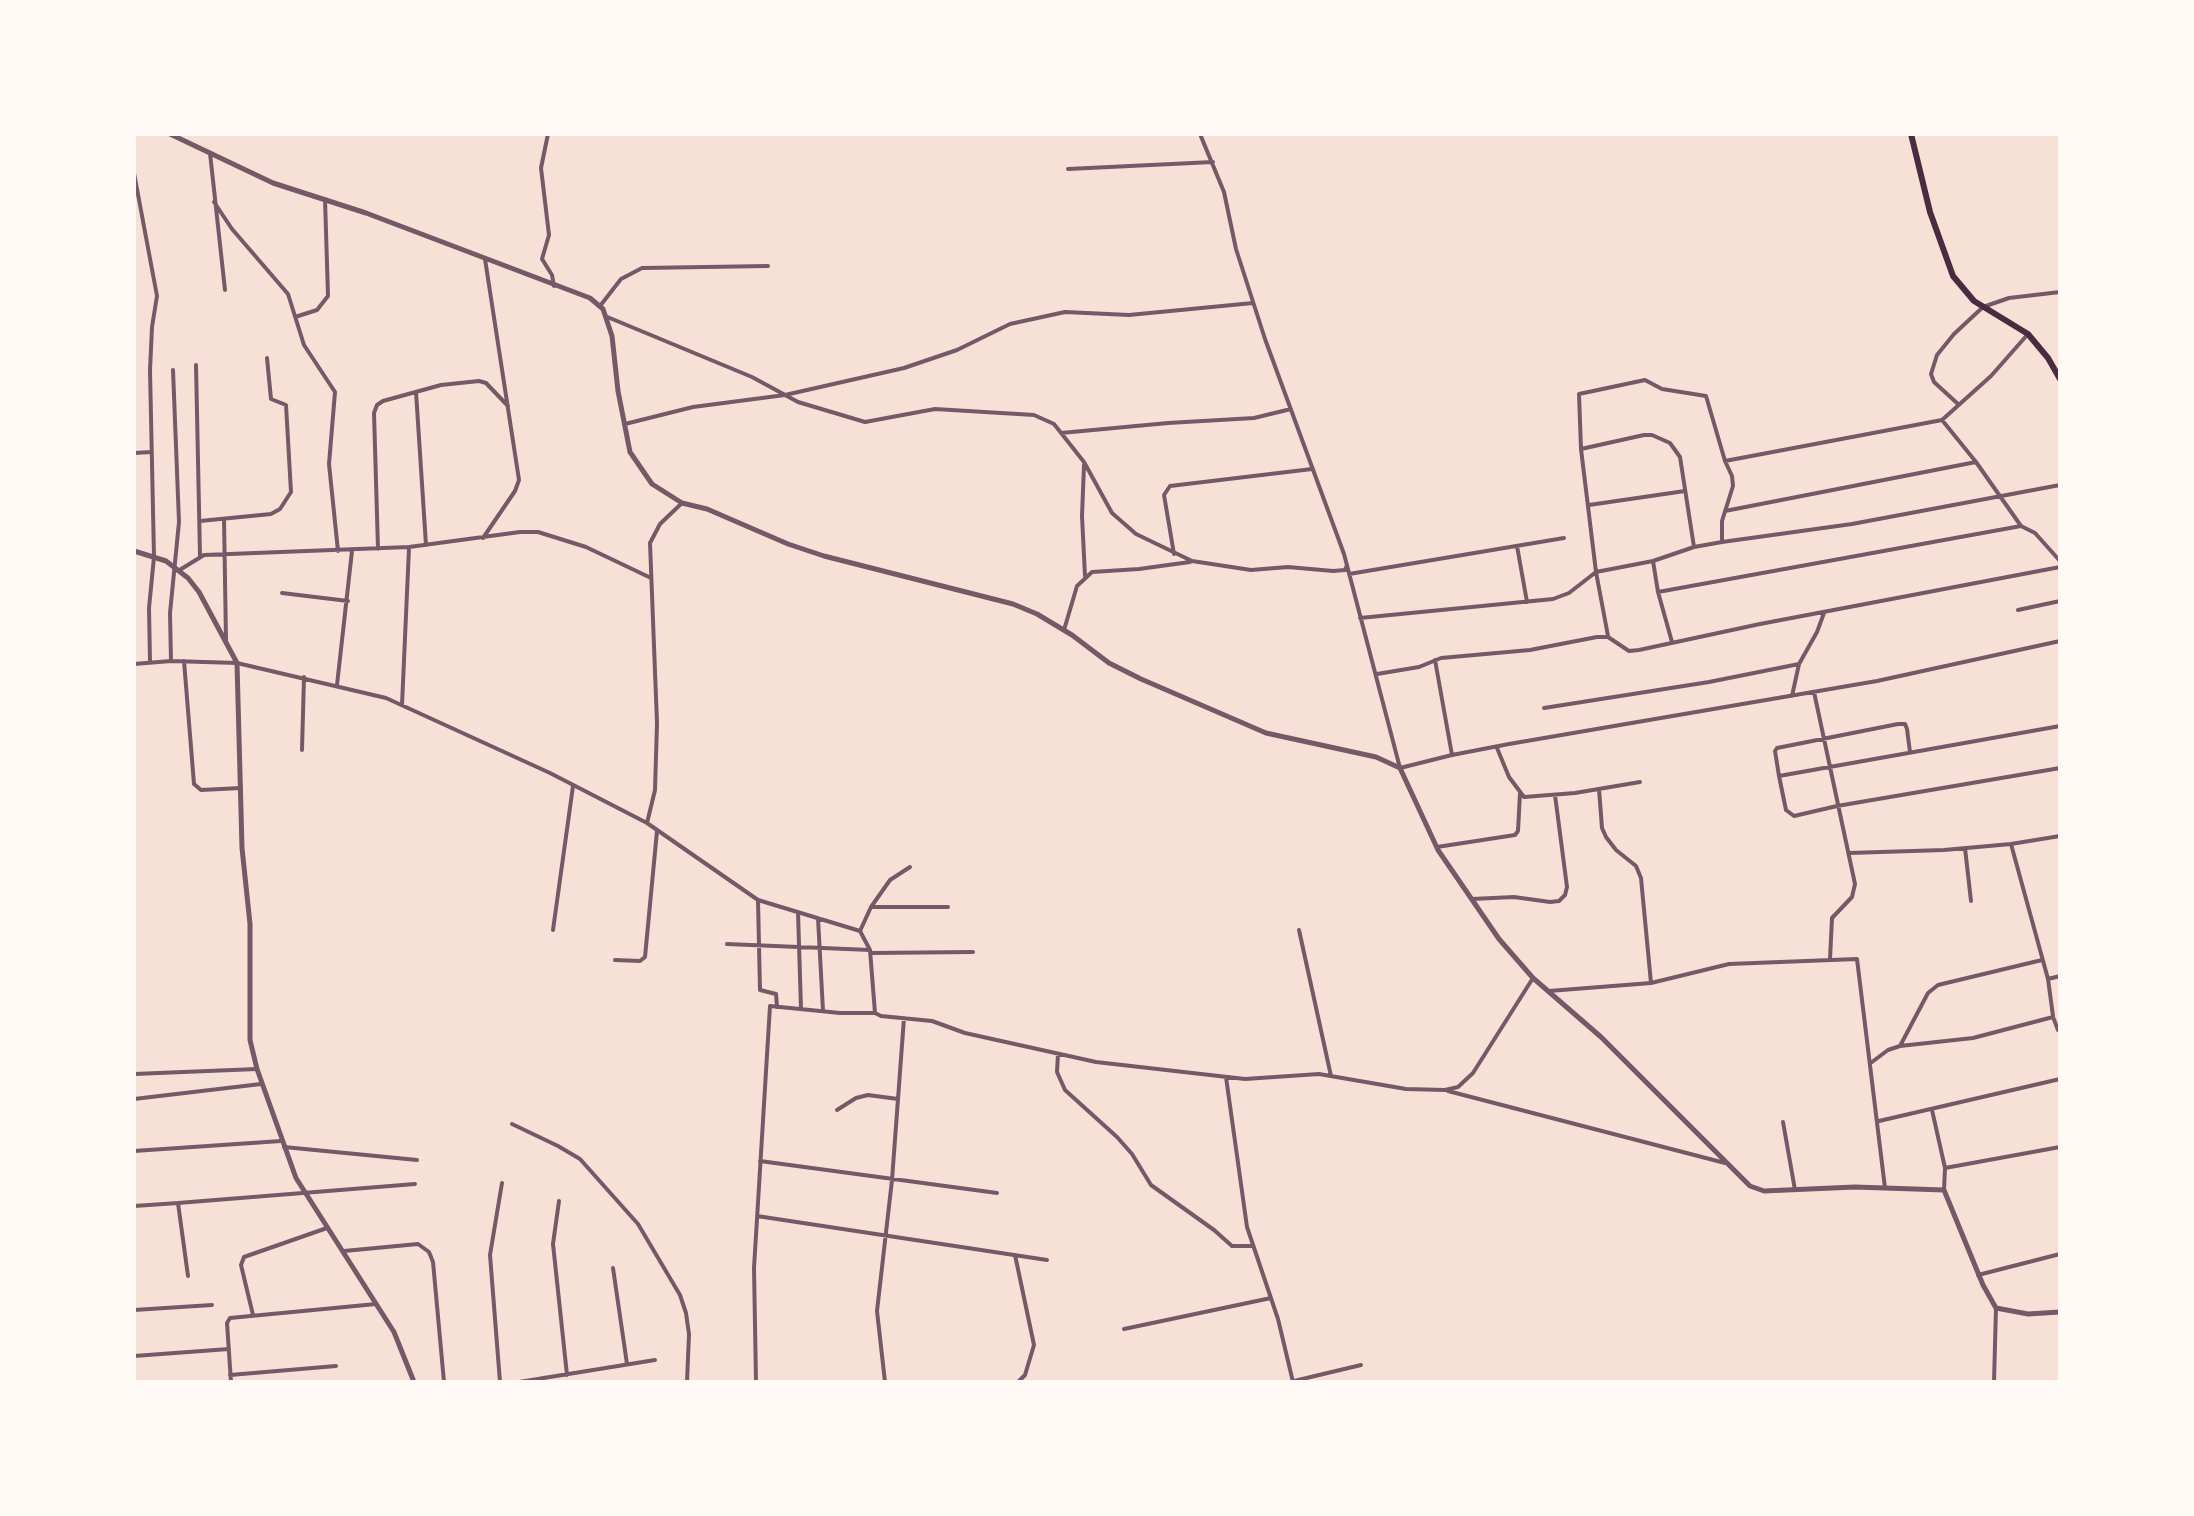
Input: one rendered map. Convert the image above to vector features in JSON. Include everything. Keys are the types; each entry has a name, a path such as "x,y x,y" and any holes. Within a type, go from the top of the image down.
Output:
{"main road":[{"path":"1911,134 1944,257 1962,289 1974,301 2028,334 2060,379"}],"street":[{"path":"170,134 273,183 325,199 590,298 600,306 612,336 630,452 652,484 682,503 707,509 824,556 1013,604 1064,630 1109,663 1266,733 1376,757 1400,768 1452,755 1877,681 2060,641"},
{"path":"548,134 541,168 549,235 542,259 552,275 554,286"},
{"path":"1200,134 1224,192 1236,249 1253,303 1347,565 1400,768 1437,847 1471,900 1533,978 1601,1037 1750,1186 1764,1191 1944,1190"},
{"path":"210,153 225,290"},
{"path":"1068,169 1213,162"},
{"path":"134,173 157,296 151,356 154,557 149,608 150,662"},
{"path":"295,317 317,310 328,296 325,199"},
{"path":"214,202 232,229 288,294 304,345 335,392 329,464 338,551"},
{"path":"483,538 515,491 519,480 485,259"},
{"path":"600,306 621,279 642,268 768,266"},
{"path":"1958,404 1934,382 1931,374 1932,364 1954,334 1983,307 2009,298 2060,292"},
{"path":"625,424 693,407 785,395 930,361 1010,324 1065,312 1129,315 1253,303"},
{"path":"605,316 680,345 798,402 865,422 935,409 1034,415 1054,424 1084,462 1112,513 1136,534 1192,561 1251,570 1288,567 1333,571 1345,570 1347,565"},
{"path":"1725,461 1942,420 1991,376 2028,334"},
{"path":"200,521 271,514 280,509 291,492 286,405 271,399 267,358"},
{"path":"2051,364 2060,361"},
{"path":"196,365 200,556"},
{"path":"171,661 179,522 173,370"},
{"path":"1608,637 1596,572 1581,449 1579,394 1645,380 1662,389 1706,396 1732,476 1733,486 1725,511 1722,542"},
{"path":"378,549 374,413 377,405 441,385 479,381 486,383 509,407"},
{"path":"416,392 426,545"},
{"path":"1061,433 1254,418 1291,409"},
{"path":"1377,674 1419,667 1435,660 1530,650 1608,637 1629,651 2060,564 2035,533 2021,526 1942,420"},
{"path":"1581,449 1644,435 1659,437 1676,449 1694,547"},
{"path":"134,453 151,452"},
{"path":"1084,462 1082,516 1085,576"},
{"path":"1725,511 1976,462"},
{"path":"1174,554 1164,495 1170,486 1312,469"},
{"path":"1360,618 1561,597 1596,572 1653,561 1694,547 1852,524 2060,485"},
{"path":"1588,505 1685,491"},
{"path":"647,823 655,790 657,723 650,543 660,524 682,503"},
{"path":"224,519 226,640"},
{"path":"1658,592 2021,526"},
{"path":"176,570 200,556 409,547 538,532 586,547 651,578"},
{"path":"1349,574 1564,538"},
{"path":"1517,546 1527,602"},
{"path":"402,705 409,547"},
{"path":"134,551 166,561 188,578 199,592 237,663 242,848 250,924 250,1040 257,1069 282,1144 306,1194 394,1332 414,1382"},
{"path":"337,685 352,551"},
{"path":"1064,630 1077,586 1092,572 1192,561"},
{"path":"1653,561 1672,642"},
{"path":"282,593 348,601"},
{"path":"2018,610 2060,601"},
{"path":"1792,696 1799,664 1824,613"},
{"path":"1435,660 1452,755"},
{"path":"134,664 171,661 237,663 386,698 573,785 647,823 758,900 860,931 870,951 875,1013"},
{"path":"184,661 194,784 201,790 241,788"},
{"path":"1544,708 1709,682 1799,664"},
{"path":"134,672 134,702"},
{"path":"302,750 304,677"},
{"path":"1814,692 1855,889 1852,897 1832,918 1830,959"},
{"path":"1910,752 1905,724 1777,748 1775,751 1786,810 1794,816 2060,768"},
{"path":"1779,776 2060,726"},
{"path":"1497,747 1505,769 1520,793 1529,798 1640,782"},
{"path":"553,930 573,785"},
{"path":"1599,789 1602,828 1606,837 1636,866 1641,878 1651,983"},
{"path":"1437,847 1515,835 1518,831 1520,793"},
{"path":"1471,900 1514,897 1550,902 1559,901 1565,895 1567,887 1555,795"},
{"path":"615,960 640,961 645,957 657,830"},
{"path":"1849,853 1965,848 2060,836"},
{"path":"2011,844 2048,979 2053,1017 2060,1038"},
{"path":"1965,848 1971,901"},
{"path":"860,931 871,907 890,880 910,867"},
{"path":"758,900 760,990 776,994 777,1007"},
{"path":"871,907 948,907"},
{"path":"798,912 801,1009"},
{"path":"818,918 823,1011"},
{"path":"1299,930 1331,1076"},
{"path":"727,944 973,952"},
{"path":"1548,991 1651,983 1729,964 1853,958 1858,962 1885,1188"},
{"path":"1900,1046 1928,993 1938,985 2042,960"},
{"path":"2048,979 2060,976"},
{"path":"1445,1090 1458,1087 1473,1073 1533,978"},
{"path":"756,1382 754,1268 770,1006 875,1013 932,1021 965,1033 1096,1062 1245,1079 1272,1075 1331,1076 1406,1089 1445,1090 1729,1164"},
{"path":"1871,1062 1900,1046 1973,1038 2053,1017"},
{"path":"885,1382 877,1311 892,1180 904,1018"},
{"path":"1058,1054 1057,1072 1065,1090 1117,1137 1132,1154 1151,1185 1232,1246 1254,1245"},
{"path":"134,1074 257,1069"},
{"path":"1226,1076 1247,1227 1271,1298 1292,1382 1361,1365"},
{"path":"1878,1121 2060,1079"},
{"path":"134,1099 261,1084"},
{"path":"837,1110 856,1098 868,1095 898,1099"},
{"path":"1932,1110 1945,1168 1944,1190 1978,1275 1996,1308 1994,1382"},
{"path":"1783,1122 1795,1190"},
{"path":"512,1124 580,1159 638,1224 680,1295 686,1313 689,1334 687,1382"},
{"path":"134,1151 282,1144 417,1160"},
{"path":"1945,1168 2060,1147"},
{"path":"760,1161 997,1193"},
{"path":"500,1382 490,1255 502,1183"},
{"path":"134,1206 415,1184"},
{"path":"559,1201 553,1244 567,1375"},
{"path":"178,1203 188,1276"},
{"path":"757,1216 1047,1260"},
{"path":"253,1315 241,1265 244,1257 327,1228"},
{"path":"341,1252 418,1244 429,1252 433,1262 444,1382"},
{"path":"1978,1275 2060,1254"},
{"path":"1015,1255 1034,1345 1025,1375 1018,1382"},
{"path":"613,1268 627,1364"},
{"path":"1124,1329 1271,1298"},
{"path":"231,1382 227,1323 230,1318 376,1304"},
{"path":"134,1310 212,1305"},
{"path":"1996,1308 2028,1314 2060,1312"},
{"path":"134,1356 229,1349"},
{"path":"523,1382 655,1360"},
{"path":"230,1375 336,1366"}]}
